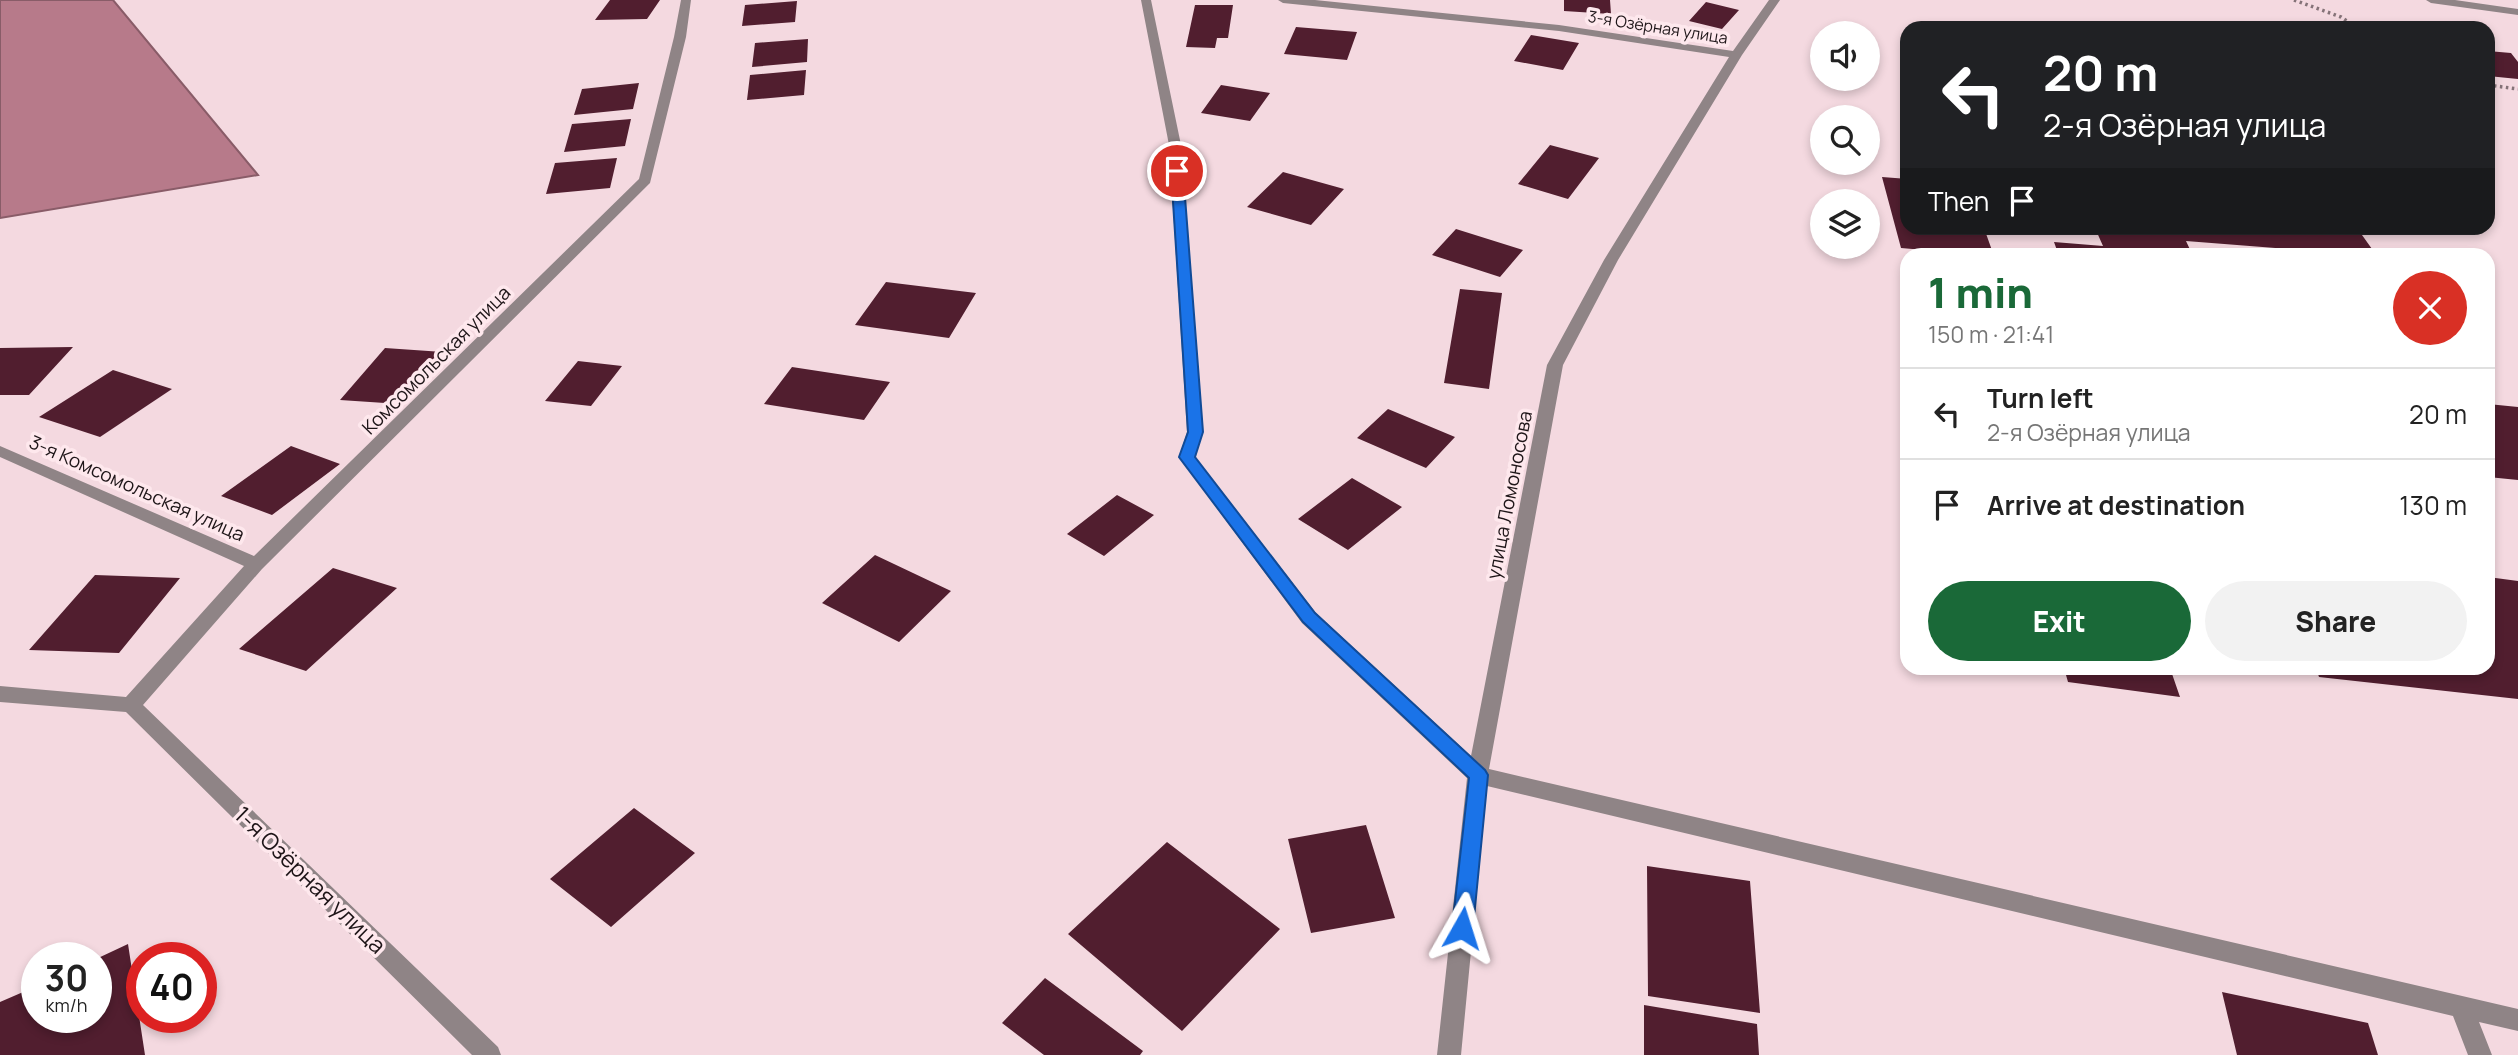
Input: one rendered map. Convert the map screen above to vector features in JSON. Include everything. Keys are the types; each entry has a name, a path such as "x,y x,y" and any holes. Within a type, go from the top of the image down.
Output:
{"street":[{"name":"Комсомольская улица","path":"131,705 256,564 645,180 680,37 686,0"},
{"path":"1146,0 1175,145 1195,432 1187,457 1309,618 1478,775 2462,1009 2518,1020"},
{"name":"3-я Озёрная улица","path":"1283,0 1559,28 1736,55"},
{"name":"улица Ломоносова","path":"1449,1055 1478,775 1555,365 1611,260 1736,55 1775,0"},
{"path":"2431,0 2518,12"},
{"name":"3-я Комсомольская улица","path":"0,451 256,564"},
{"path":"0,694 131,705"},
{"name":"1-я Озёрная улица","path":"131,705 489,1055"},
{"path":"2462,1009 2480,1055"}],"path":[{"path":"2294,0 2347,21"},
{"path":"2495,86 2518,89"}],"shaded area":[{"path":"0,0 113,0 258,175 0,218"}],"building":[{"path":"610,0 660,0 647,19 595,20"},
{"path":"1564,0 1610,0 1611,14 1564,11"},
{"path":"797,1 795,22 742,26 745,5"},
{"path":"1706,2 1739,10 1722,29 1689,21"},
{"path":"1195,5 1233,5 1228,38 1217,38 1215,48 1186,47"},
{"path":"1296,27 1357,32 1347,60 1284,54"},
{"path":"1531,35 1579,43 1563,70 1514,61"},
{"path":"808,39 807,62 752,67 755,43"},
{"path":"2495,52 2511,53 2518,62 2518,79 2495,77"},
{"path":"806,70 804,95 747,100 750,75"},
{"path":"639,83 633,109 574,115 582,89"},
{"path":"1221,85 1270,93 1250,121 1201,113"},
{"path":"631,119 625,146 564,152 572,124"},
{"path":"1550,145 1599,158 1568,199 1518,184"},
{"path":"617,158 610,188 546,194 555,163"},
{"path":"1283,172 1344,189 1311,225 1247,207"},
{"path":"1882,177 1900,178 1900,235 1986,235 1991,248 1901,248"},
{"path":"1456,229 1523,250 1500,277 1432,255"},
{"path":"2098,235 2362,235 2371,248 2275,248 2186,241 2189,248 2056,248 2054,242 2103,246"},
{"path":"886,282 976,293 949,338 855,325"},
{"path":"1460,289 1502,293 1489,389 1444,383"},
{"path":"73,347 29,395 0,395 0,348"},
{"path":"385,348 443,352 400,404 340,400"},
{"path":"578,361 622,366 591,406 545,401"},
{"path":"792,367 890,382 864,420 764,404"},
{"path":"113,370 172,389 100,437 39,417"},
{"path":"2495,405 2518,407 2518,480 2495,478"},
{"path":"1388,409 1455,437 1426,468 1357,438"},
{"path":"291,446 340,464 272,515 221,496"},
{"path":"1352,478 1402,507 1348,550 1298,519"},
{"path":"1117,495 1154,515 1104,556 1067,534"},
{"path":"875,555 951,591 899,642 822,603"},
{"path":"333,568 397,588 306,671 239,649"},
{"path":"95,575 180,578 119,653 29,650"},
{"path":"2495,578 2518,581 2518,699 2318,675 2495,675"},
{"path":"2066,675 2172,675 2180,697 2068,682"},
{"path":"634,808 695,853 611,927 550,879"},
{"path":"1366,825 1395,918 1311,933 1288,839"},
{"path":"1167,842 1280,929 1182,1031 1068,934"},
{"path":"1647,866 1750,881 1760,1013 1648,996"},
{"path":"126,945 126,1033 142,1033 145,1055 0,1055 0,1002 21,993 21,1033 112,1033 112,952"},
{"path":"1045,978 1143,1051 1140,1055 1044,1055 1002,1023"},
{"path":"2222,992 2368,1023 2378,1055 2237,1055"},
{"path":"1644,1005 1757,1024 1759,1055 1644,1055"}],"route":[{"path":"1177,171 1195,432 1187,457 1309,618 1478,775 1462,928"}]}
